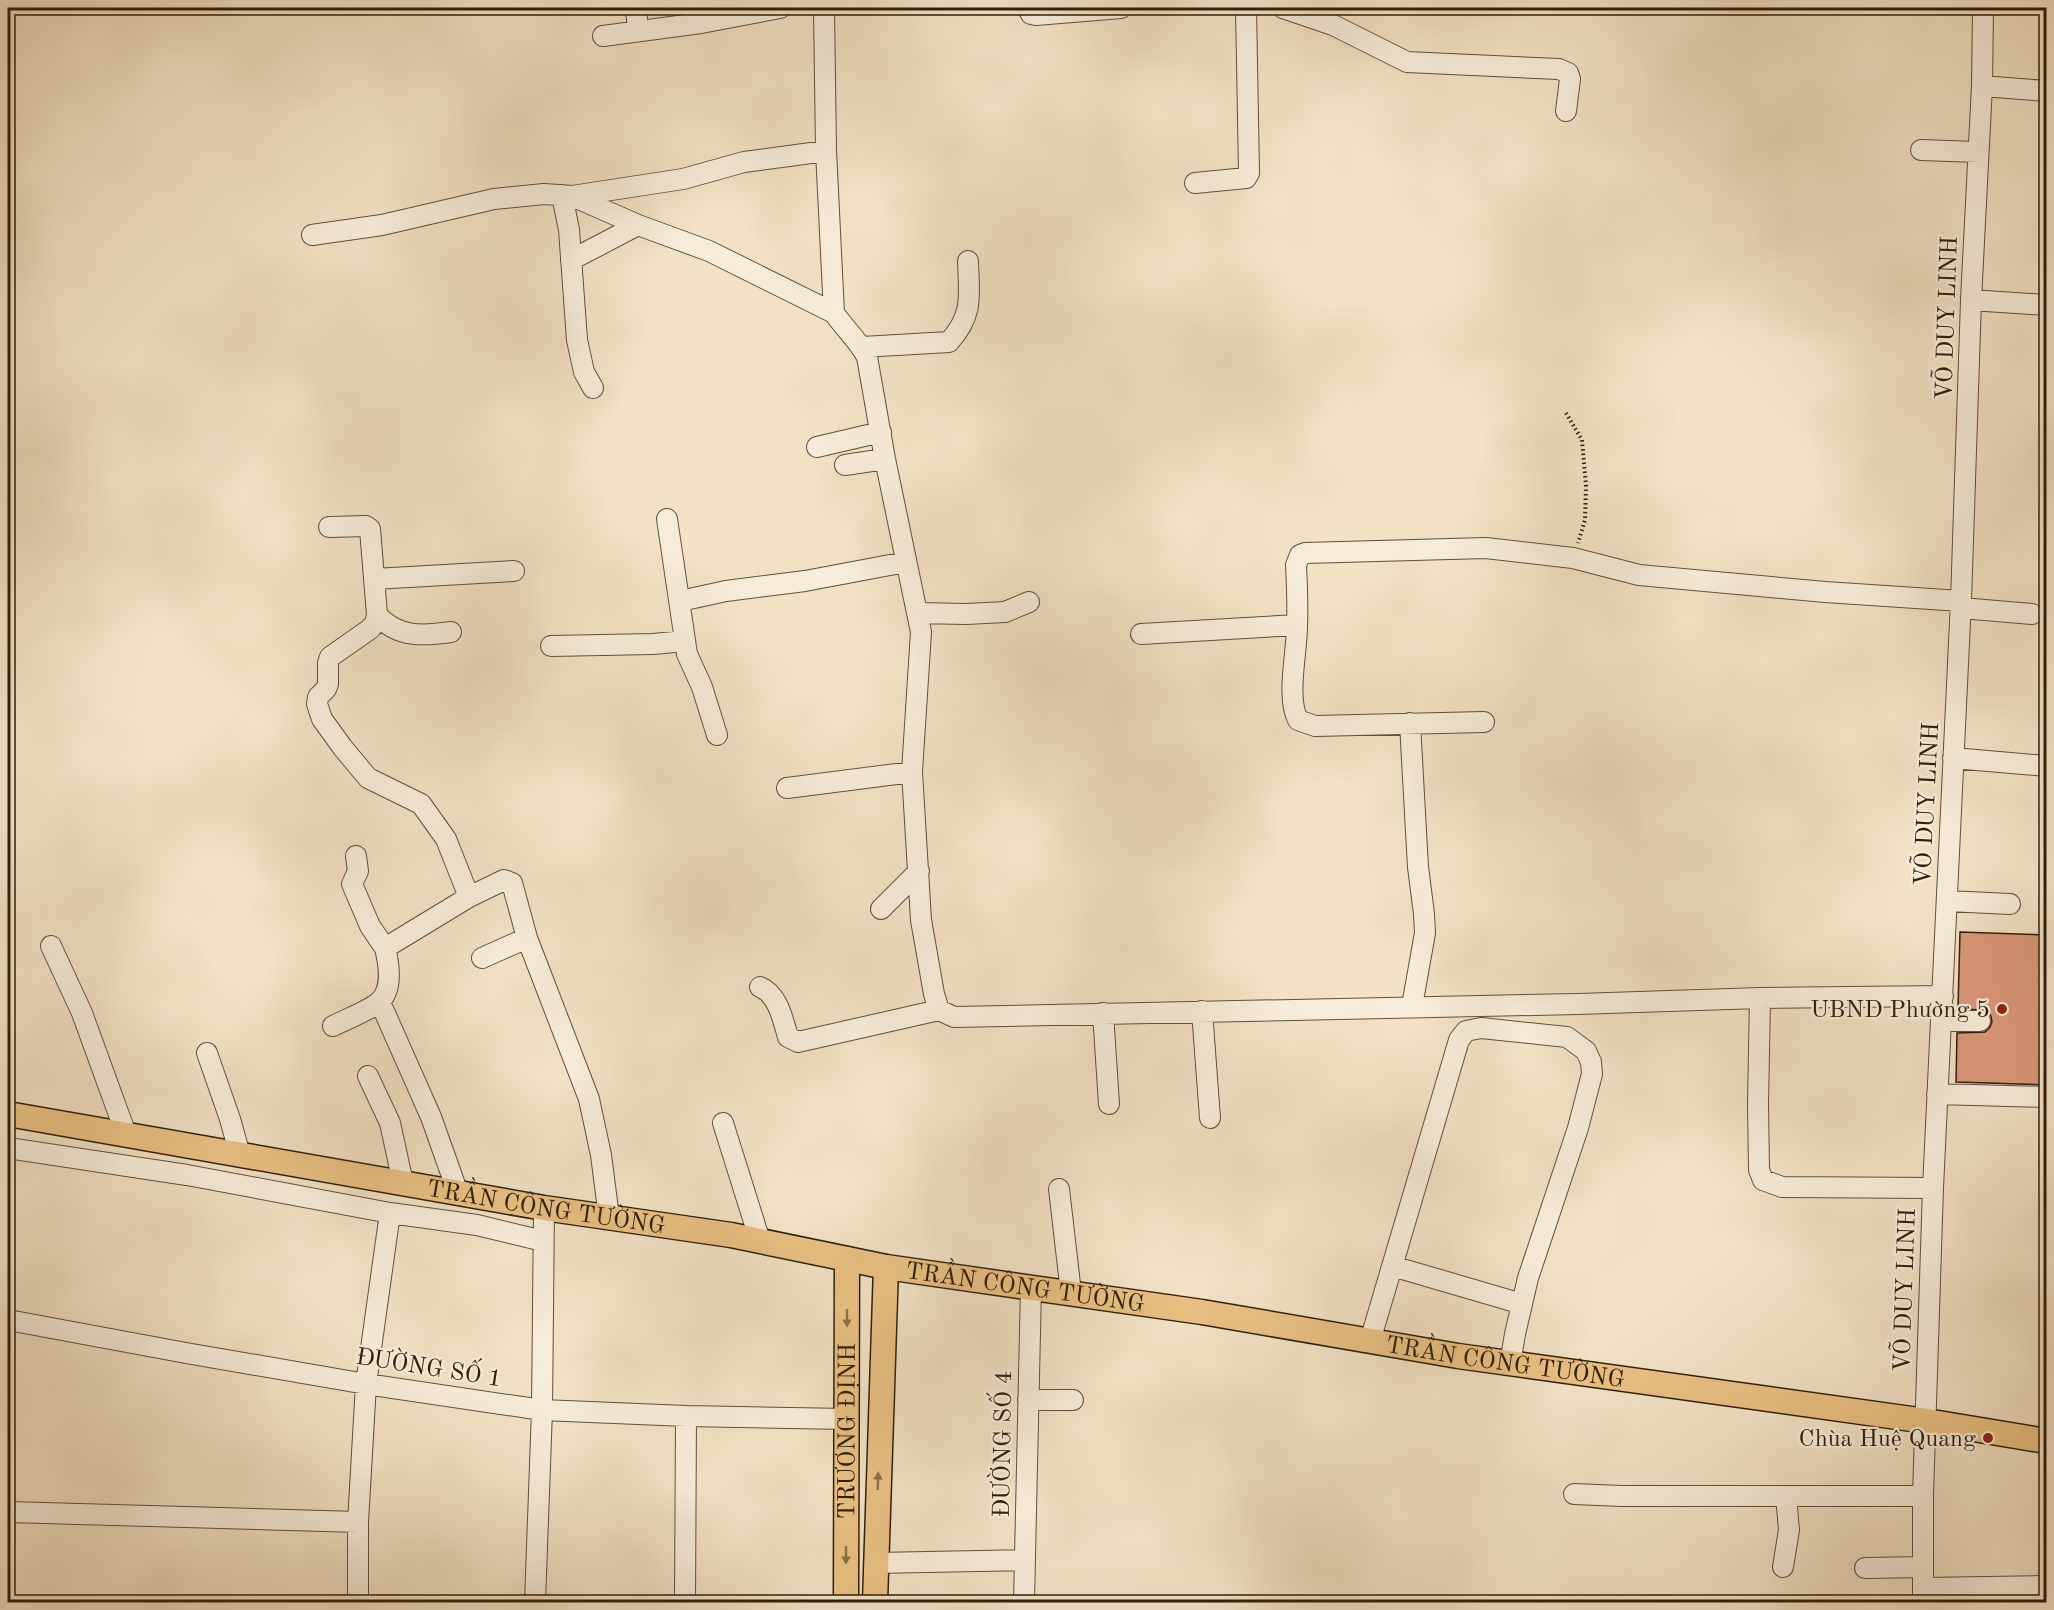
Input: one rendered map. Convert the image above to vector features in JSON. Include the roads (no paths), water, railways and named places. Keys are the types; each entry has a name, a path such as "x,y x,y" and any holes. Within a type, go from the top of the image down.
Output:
{"main road":[{"name":"TRẦN CÔNG TƯỜNG","path":"8,1114 544,1208 731,1235 886,1267 1071,1293 1510,1364 1926,1421 2046,1441"},
{"name":"TRƯƠNG ĐỊNH","path":"846,1602 847,1259"},
{"name":"TRƯƠNG ĐỊNH","path":"875,1602 886,1267"}],"street":[{"path":"636,8 638,31"},
{"path":"603,36 701,23 780,8"},
{"path":"824,8 826,151 834,313"},
{"path":"1028,8 1031,14 1036,15 1121,8"},
{"path":"1195,183 1246,178 1249,172 1246,8"},
{"path":"1283,8 1333,25 1407,62 1558,69 1568,73 1570,79 1566,111"},
{"name":"VÕ DUY LINH","path":"1923,1595 1923,1496 1933,1188 1961,605 1971,300 1982,86 1983,8"},
{"path":"1982,86 2046,91"},
{"path":"1921,150 1978,152"},
{"path":"312,234 382,225 494,199 544,194 567,195 683,179 744,162 826,151"},
{"path":"567,195 638,225 709,251 834,313 862,347 867,357 885,459 921,632 912,772 921,920 939,1010"},
{"path":"567,195 577,340 584,372 593,388"},
{"path":"571,260 638,225"},
{"path":"862,347 949,342 961,329 969,308 968,261"},
{"path":"1971,300 2046,305"},
{"path":"817,447 881,432"},
{"path":"845,465 885,459"},
{"path":"667,519 687,654 702,687 717,735"},
{"path":"329,527 366,526 370,530 377,615 370,629 330,657 328,684 318,697 317,704 322,719 368,778 415,800 446,839 469,897"},
{"path":"1484,722 1316,726 1298,720 1293,710 1293,698 1298,625 1296,565 1300,555 1305,553 1486,548 1573,558 1619,570 2032,614"},
{"path":"680,601 726,591 805,581 906,562"},
{"path":"374,579 514,571"},
{"path":"917,613 1005,612 1029,602"},
{"path":"377,615 386,624 402,633 426,636 450,632"},
{"path":"1140,634 1298,625"},
{"path":"551,646 653,644 685,641"},
{"path":"1410,723 1418,867 1425,914 1425,933 1412,1006"},
{"path":"1953,758 2046,765"},
{"path":"787,788 912,772"},
{"path":"333,1026 380,1002 389,982 385,948 370,926 352,884 358,871 356,856"},
{"path":"881,909 919,871"},
{"path":"385,948 469,897 504,880 512,883 527,938 589,1100 601,1155 609,1217"},
{"path":"1947,901 2010,904"},
{"path":"482,958 527,938"},
{"path":"51,946 82,1013 126,1134"},
{"path":"760,987 767,989 776,1002 788,1037 798,1042 939,1010 954,1017 1760,998 1943,996"},
{"path":"1760,998 1759,1170 1763,1180 1782,1187 1933,1188"},
{"path":"380,1002 420,1089 458,1193"},
{"path":"1202,1011 1210,1118"},
{"path":"1103,1013 1109,1104"},
{"path":"1941,1021 1980,1021"},
{"path":"1370,1341 1459,1040 1466,1031 1481,1028 1568,1037 1586,1051 1591,1062 1592,1074 1578,1128 1528,1278 1510,1364"},
{"path":"207,1053 240,1155"},
{"path":"368,1076 390,1123 404,1184"},
{"path":"1937,1094 2046,1098"},
{"path":"723,1123 759,1241"},
{"name":"TRẦN CÔNG TƯỜNG","path":"8,1148 187,1174 390,1212 477,1225 543,1241"},
{"path":"1059,1189 1071,1293"},
{"path":"535,1602 542,1410 544,1208"},
{"path":"358,1602 358,1522 366,1384 390,1212"},
{"path":"1392,1266 1522,1304"},
{"name":"ĐƯỜNG SỐ 4","path":"1024,1602 1031,1287"},
{"name":"ĐƯỜNG SỐ 1","path":"8,1320 366,1384 542,1410 847,1419"},
{"path":"1028,1400 1073,1400"},
{"path":"686,1416 686,1602"},
{"path":"1574,1494 1923,1496"},
{"path":"1783,1567 1789,1530 1786,1496"},
{"path":"8,1512 358,1522"},
{"path":"875,1563 1025,1560"},
{"path":"1865,1568 1923,1567"},
{"path":"1923,1595 2046,1586"}],"place":[{"name":"UBND Phường 5","path":"2002,1009"},
{"name":"Chùa Huệ Quang","path":"1988,1438"}]}
